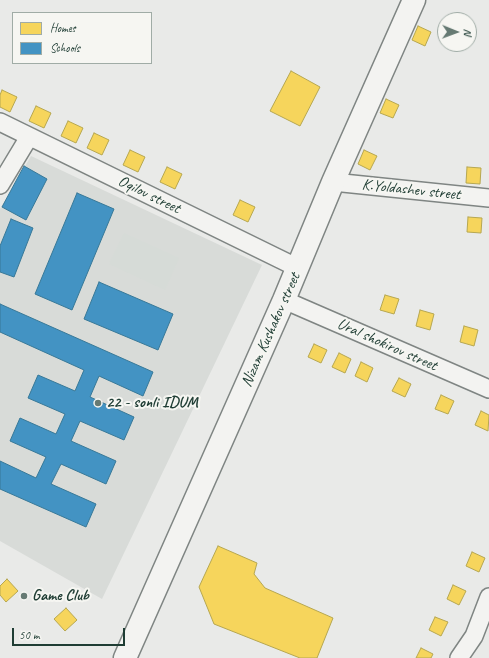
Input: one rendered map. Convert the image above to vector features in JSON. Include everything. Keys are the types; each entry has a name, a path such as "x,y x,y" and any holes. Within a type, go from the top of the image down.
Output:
{"main road":[{"name":"Nizam Kushakov street","path":"125,658 284,300 333,182 414,0"}],"street":[{"name":"Oqilov street","path":"0,122 298,268"},
{"path":"0,185 29,137"},
{"name":"K.Yoldashev street","path":"333,182 489,198"},
{"name":"Ural shokirov street","path":"284,300 489,389"},
{"path":"459,658 474,636 489,597"}],"shaded area":[{"name":"22 - sonli IDUM","path":"31,156 262,265 102,599 0,541 0,209"},
{"path":"124,233 179,258 165,290 109,264"}],"building: Homes":[{"path":"418,26 431,32 425,46 412,40"},
{"path":"291,71 320,87 300,126 270,111"},
{"path":"2,90 17,97 10,112 0,107 0,95"},
{"path":"386,99 399,105 393,118 380,113"},
{"path":"36,106 51,113 44,128 29,121"},
{"path":"68,121 83,128 76,143 61,136"},
{"path":"94,133 109,140 102,155 87,148"},
{"path":"130,150 145,157 138,172 123,165"},
{"path":"364,150 377,156 370,170 358,164"},
{"path":"167,167 182,174 175,189 160,182"},
{"path":"467,167 481,168 480,184 466,183"},
{"path":"240,200 255,207 248,222 233,215"},
{"path":"468,217 482,218 481,233 467,232"},
{"path":"385,295 399,299 394,314 380,310"},
{"path":"420,310 434,314 430,330 416,326"},
{"path":"464,326 478,330 474,346 460,342"},
{"path":"314,344 327,350 321,363 308,357"},
{"path":"339,353 351,359 345,373 332,367"},
{"path":"361,362 373,368 367,382 355,376"},
{"path":"399,378 411,384 405,397 392,391"},
{"path":"441,395 454,401 448,414 435,409"},
{"path":"481,411 489,415 488,431 475,425"},
{"path":"218,546 257,563 254,574 265,588 333,618 317,658 300,658 214,624 199,587"},
{"path":"472,552 485,558 479,572 466,566"},
{"path":"7,579 18,591 6,602 0,595 0,586"},
{"path":"453,585 466,591 459,605 447,599"},
{"path":"66,608 77,620 65,631 54,619"},
{"path":"435,617 448,622 441,636 429,630"},
{"path":"421,648 433,654 431,658 416,658"}],"building: Schools":[{"path":"24,166 47,179 26,220 2,207"},
{"path":"77,193 114,209 72,310 35,294"},
{"path":"11,219 33,228 14,277 0,272 0,246"},
{"path":"99,282 173,314 158,350 84,319"},
{"path":"0,304 153,372 143,396 99,376 90,397 134,417 124,440 80,421 71,441 116,461 106,484 61,464 51,484 96,504 86,527 0,489 0,461 36,478 46,457 10,441 20,418 56,434 65,414 28,398 38,375 75,391 84,370 0,332"}],"place":[{"name":"22 - sonli IDUM","path":"98,403"},
{"name":"Game Club","path":"24,596"}]}
